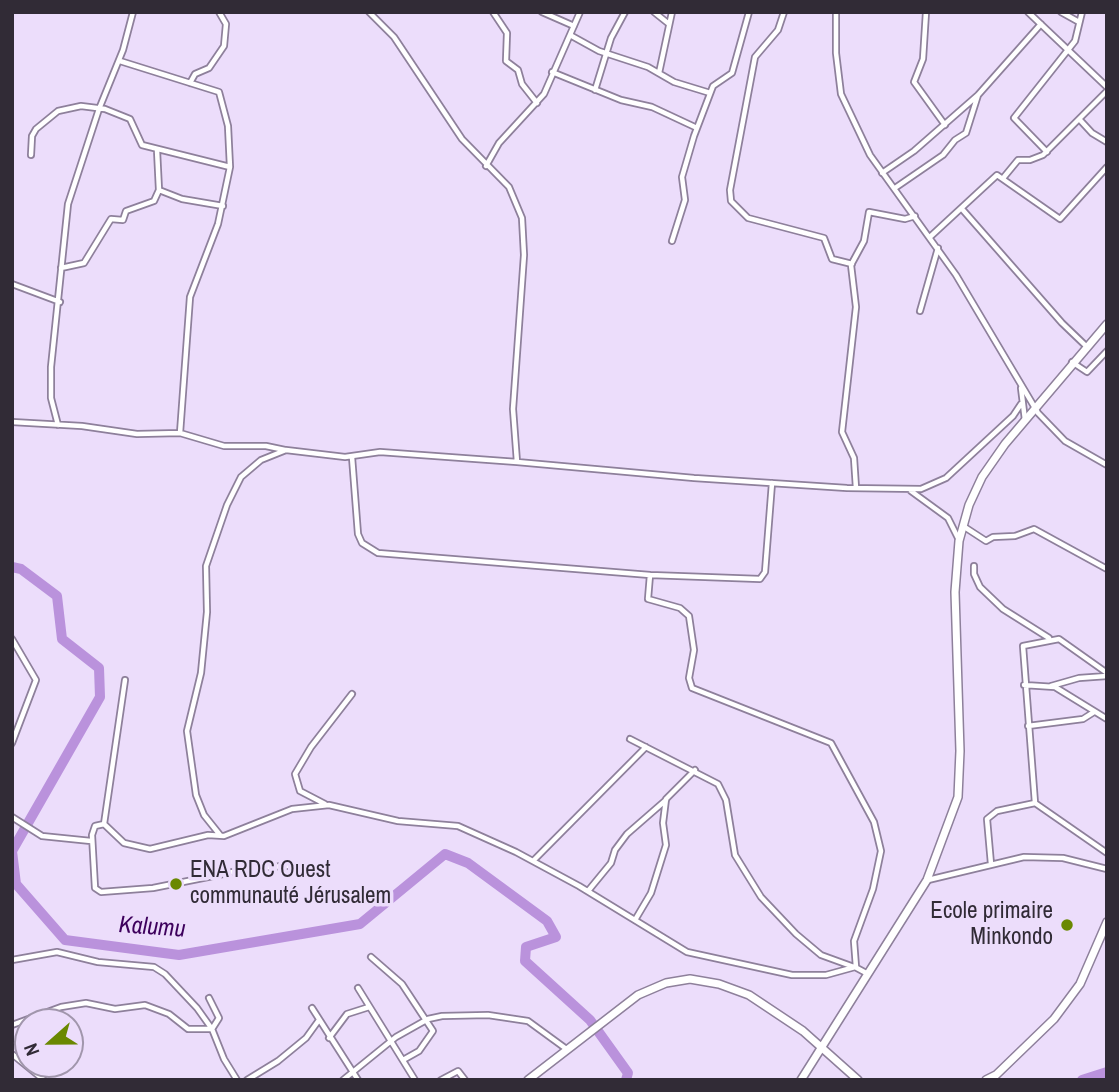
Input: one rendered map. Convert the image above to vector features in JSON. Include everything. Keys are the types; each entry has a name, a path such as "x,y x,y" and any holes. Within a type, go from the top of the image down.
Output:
{"street":[{"path":"58,425 51,398 51,367 60,302 61,268 74,182 99,108 120,61 132,12"},
{"path":"190,83 194,76 209,68 224,46 226,24 219,12"},
{"path":"369,12 394,37 451,125 486,166 509,187 519,208 524,229 513,409 517,462"},
{"path":"493,12 507,33 506,61 518,70 525,89 537,103"},
{"path":"542,12 574,26"},
{"path":"486,166 499,144 537,103 580,12"},
{"path":"595,90 625,12"},
{"path":"654,12 670,25"},
{"path":"659,73 672,12"},
{"path":"672,241 686,193 683,171 697,128 713,86 732,73 749,12"},
{"path":"784,12 778,30 755,57 731,183 731,201 748,218 824,237 833,260 852,264"},
{"path":"836,12 835,53 841,94 856,131 883,173 931,236 984,318 1035,408 1065,441 1106,463"},
{"path":"926,12 923,59 914,82 945,125"},
{"path":"1004,177 1018,160 1035,159 1047,152 1107,89 1028,12"},
{"path":"1060,12 1079,22"},
{"path":"1047,152 1014,118 1069,50 1077,37 1082,12"},
{"path":"883,173 945,125 978,95 1041,24"},
{"path":"570,35 674,82 710,93"},
{"path":"120,61 220,94 223,115 228,126 230,167 223,206 190,297 180,433"},
{"path":"552,72 595,90 652,107 697,128"},
{"path":"895,188 943,155 955,140 966,134 978,95"},
{"path":"31,155 33,132 58,111 76,106 99,108 130,118 142,145 230,167"},
{"path":"1080,120 1107,142"},
{"path":"61,268 79,265 88,260 111,219 123,220 126,211 154,201 159,190 157,150"},
{"path":"931,236 962,209 989,179 997,175 1004,177 1028,199 1060,219 1107,167"},
{"path":"159,190 179,198 223,206"},
{"path":"962,209 1086,346"},
{"path":"856,488 854,458 842,432 856,307 852,264 863,241 869,212 905,219 915,216"},
{"path":"920,311 938,247"},
{"path":"12,284 60,302"},
{"path":"801,1080 927,880 942,846 959,790 954,633 962,525 982,477 1072,362 1107,324"},
{"path":"1072,362 1087,372 1107,351"},
{"path":"1021,387 1025,420"},
{"path":"12,422 137,434 180,433 224,446 265,446 312,455 352,457 380,452 772,483 910,490 927,488 946,478 1013,416 1021,404"},
{"path":"220,836 204,816 198,800 187,736 201,673 206,612 206,566 227,505 241,477 261,460 286,450"},
{"path":"352,457 358,534 362,543 379,554 650,575 760,579 765,572 772,483"},
{"path":"910,490 920,500 948,518 959,541"},
{"path":"962,525 986,541 995,536 1015,536 1034,529 1107,569"},
{"path":"974,566 974,574 980,587 1003,609 1050,639"},
{"path":"650,575 648,599 680,608 689,616 694,650 689,678 692,688 828,741 834,747 874,822 881,852 873,889 854,941 855,967"},
{"path":"12,639 36,680 12,743"},
{"path":"1035,803 1023,646 1050,639 1063,640 1107,675"},
{"path":"1024,685 1050,686 1079,678 1107,675"},
{"path":"104,824 125,680"},
{"path":"1050,686 1107,719"},
{"path":"352,694 311,747 295,774 300,791 312,799 398,821 465,828 588,891 687,952 770,971 812,976 855,967"},
{"path":"1028,726 1083,719 1094,711"},
{"path":"630,739 695,770 720,787 726,800 735,855 761,897 790,929 821,956 855,967 869,975"},
{"path":"533,862 646,747"},
{"path":"588,891 611,863 615,850 627,835 695,770"},
{"path":"635,920 651,892 666,845 663,823 666,799"},
{"path":"991,864 987,819 997,811 1035,803 1107,853"},
{"path":"104,824 124,843 141,848 165,846 208,835 220,836 292,809 329,805"},
{"path":"14,818 48,838 92,841"},
{"path":"104,824 95,826 92,841 95,888 101,892 153,888 240,870 302,864"},
{"path":"927,880 1018,857 1057,858 1107,869"},
{"path":"986,1080 996,1075 1060,1010 1080,984 1107,922"},
{"path":"12,960 57,952 98,962 153,966 165,974 212,1029 224,1059 237,1080"},
{"path":"371,957 402,984 428,1020 433,1034 426,1037 419,1051 403,1060"},
{"path":"527,1080 565,1048 638,995 666,983 690,979 719,984 749,995 803,1031 858,1080"},
{"path":"358,988 415,1080"},
{"path":"209,998 219,1018 212,1029"},
{"path":"12,1025 61,1007 86,1003 113,1009 145,1005 169,1014 188,1029 212,1029"},
{"path":"329,1038 347,1014 369,1007"},
{"path":"312,1008 358,1080"},
{"path":"343,1080 392,1040 428,1020 442,1016 474,1015 528,1021 565,1048"},
{"path":"247,1080 278,1061 306,1038 319,1020"},
{"path":"12,1054 44,1080"},
{"path":"441,1080 458,1071 465,1080"}],"waterway":[{"name":"Kalumu","path":"12,567 21,569 57,596 62,639 99,668 100,697 12,851 16,884 65,940 179,955 360,924 445,854 468,863 547,921 556,937 526,947 525,961 590,1020 628,1073 626,1080"},
{"name":"Kalumu","path":"1082,1080 1107,1072"}],"place":[{"name":"ENA RDC Ouest communauté Jérusalem","path":"176,884"},
{"name":"Ecole primaire Minkondo","path":"1067,925"}]}
